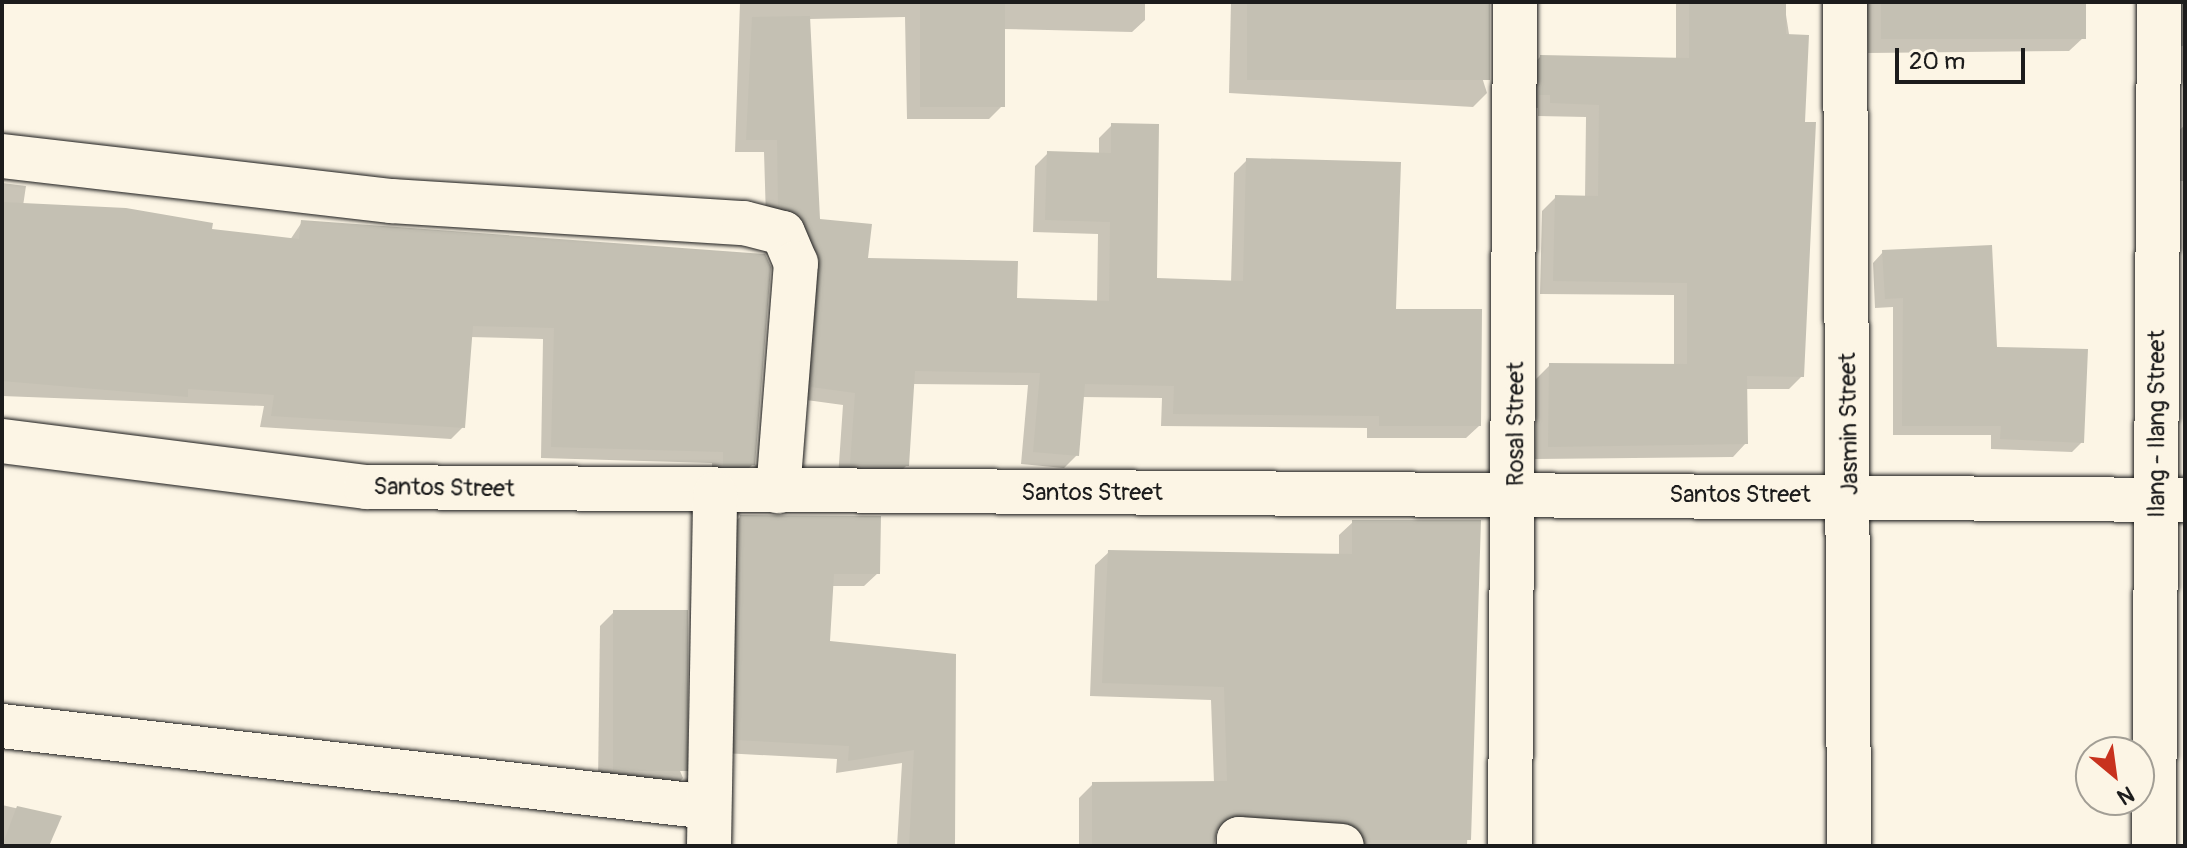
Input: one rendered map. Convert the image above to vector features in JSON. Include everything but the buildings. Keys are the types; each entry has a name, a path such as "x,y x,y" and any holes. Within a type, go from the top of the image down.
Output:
{"street":[{"name":"Rosal Street","path":"1510,846 1516,495 1515,2"},
{"name":"Jasmin Street","path":"1845,2 1850,495 1849,846"},
{"name":"Ilang - Ilang Street","path":"2154,846 2171,500 2159,2"},
{"path":"2,156 391,201 744,223 783,233 796,263 778,491"},
{"name":"Santos Street","path":"2,441 366,487 715,494 778,491 1850,495 2171,500"},
{"path":"2,726 708,826 715,494"},
{"path":"1239,846 1239,839 1342,846"}]}
